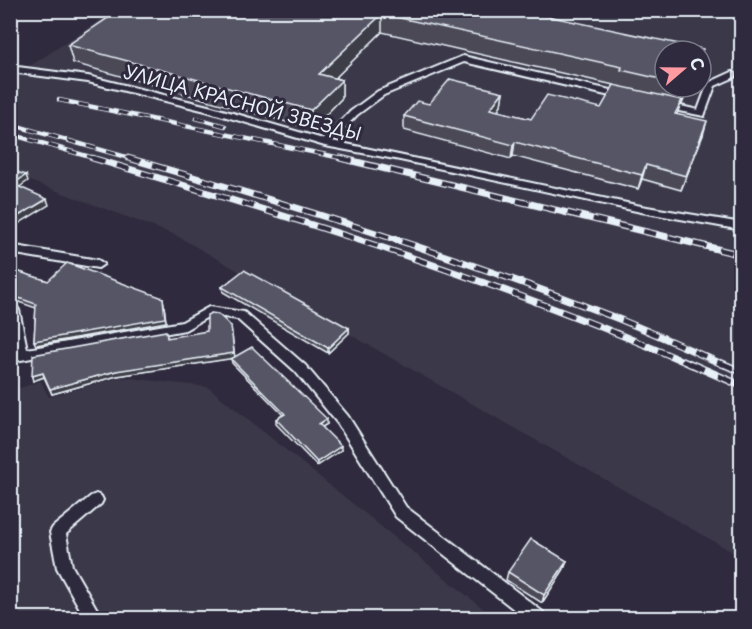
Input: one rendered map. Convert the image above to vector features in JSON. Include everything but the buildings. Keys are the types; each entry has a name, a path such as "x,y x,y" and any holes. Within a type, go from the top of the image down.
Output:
{"lane":[{"path":"325,143 354,113 381,93 463,59 633,98"},
{"name":"УЛИЦА КРАСНОЙ ЗВЕЗДЫ","path":"10,69 88,79 209,109 325,143 641,209 739,223"},
{"path":"656,103 701,114 711,85 732,75"},
{"path":"10,249 98,264"},
{"path":"10,309 14,310 16,355 186,326 209,311 240,315 300,368 343,420 401,512 537,618"},
{"path":"94,618 65,568 58,532 96,500"}],"shaded area":[{"path":"114,11 741,11 741,557 175,235 11,174 10,79"},
{"path":"121,377 208,387 495,618 11,618 10,391 41,381 49,397"}],"railway":[{"path":"59,100 346,159"},
{"path":"196,118 225,126"},
{"path":"10,124 133,159"},
{"path":"10,134 97,159"},
{"path":"92,158 395,252 545,305 692,365"},
{"path":"128,158 308,211 486,270 618,319 724,365"},
{"path":"340,158 742,255"},
{"path":"689,363 742,386"},
{"path":"721,363 742,372"}]}
